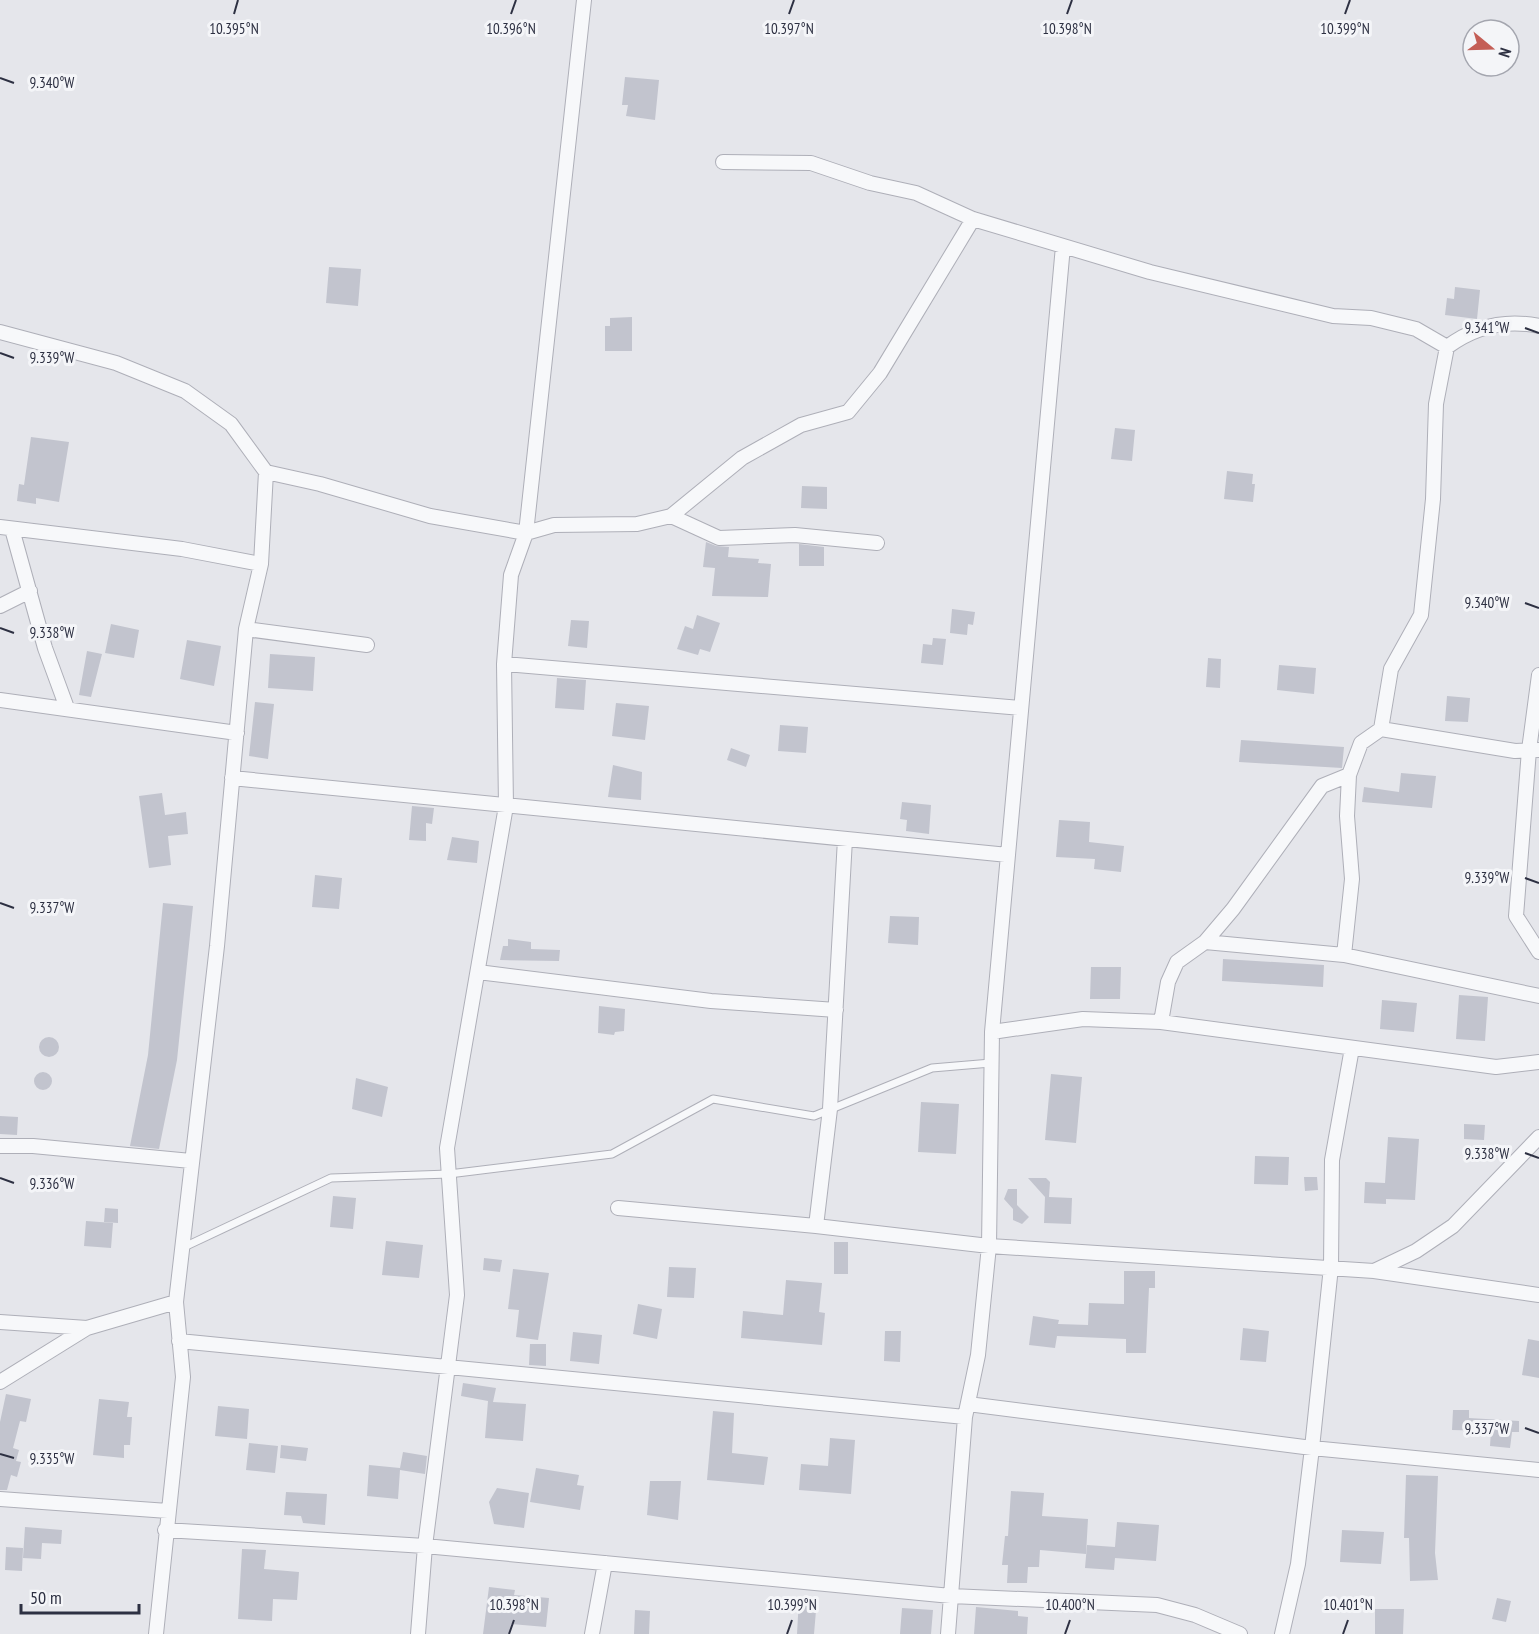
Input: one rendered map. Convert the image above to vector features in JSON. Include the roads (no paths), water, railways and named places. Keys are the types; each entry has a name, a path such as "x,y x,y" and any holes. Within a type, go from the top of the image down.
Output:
{"street":[{"path":"418,1634 425,1546 457,1294 447,1148 506,806 504,664 511,575 526,533 584,0"},
{"path":"723,162 812,163 870,183 916,193 973,219 1150,272 1333,316 1371,318 1416,329 1447,347"},
{"path":"266,472 320,484 430,516 526,533 555,525 637,524 671,516 742,458 801,425 848,412 880,373 973,219"},
{"path":"948,1634 967,1410 978,1355 989,1246 992,1032 1063,246"},
{"path":"1381,729 1391,669 1420,615 1433,499 1436,404 1447,347 1465,333 1500,324 1539,326"},
{"path":"0,332 116,363 185,391 231,424 266,472 261,564 246,630 217,946 176,1302 183,1377 165,1530 156,1634"},
{"path":"671,516 719,538 795,535 877,543"},
{"path":"67,708 45,648 30,591 6,528 182,549 261,564"},
{"path":"0,606 30,591"},
{"path":"246,630 367,645"},
{"path":"504,664 1022,708"},
{"path":"1539,675 1534,750 1516,916 1539,952"},
{"path":"0,700 237,733"},
{"path":"1344,955 1352,879 1347,816 1349,775 1361,743 1381,729 1515,752 1534,750"},
{"path":"1161,1023 1168,982 1177,962 1205,942 1233,909 1322,786 1349,775"},
{"path":"232,778 1008,855"},
{"path":"816,1226 830,1109 845,839"},
{"path":"1205,942 1344,955 1539,996"},
{"path":"478,972 711,1000 836,1010"},
{"path":"992,1032 1083,1019 1161,1023 1496,1067 1539,1062"},
{"path":"1282,1634 1298,1564 1312,1448 1331,1268 1332,1160 1352,1048"},
{"path":"1374,1271 1416,1251 1453,1226 1539,1137"},
{"path":"0,1146 33,1146 191,1161"},
{"path":"618,1208 816,1226 989,1246 1374,1271 1539,1295"},
{"path":"0,1382 87,1328 176,1302"},
{"path":"0,1322 87,1328"},
{"path":"179,1341 967,1410 1312,1448 1539,1470"},
{"path":"0,1499 168,1511"},
{"path":"165,1530 425,1546 951,1596 1157,1605 1195,1615 1240,1634"},
{"path":"592,1634 605,1563"}],"lane":[{"path":"182,1248 331,1178 449,1174 612,1154 713,1099 814,1116 932,1068 992,1064"}]}
